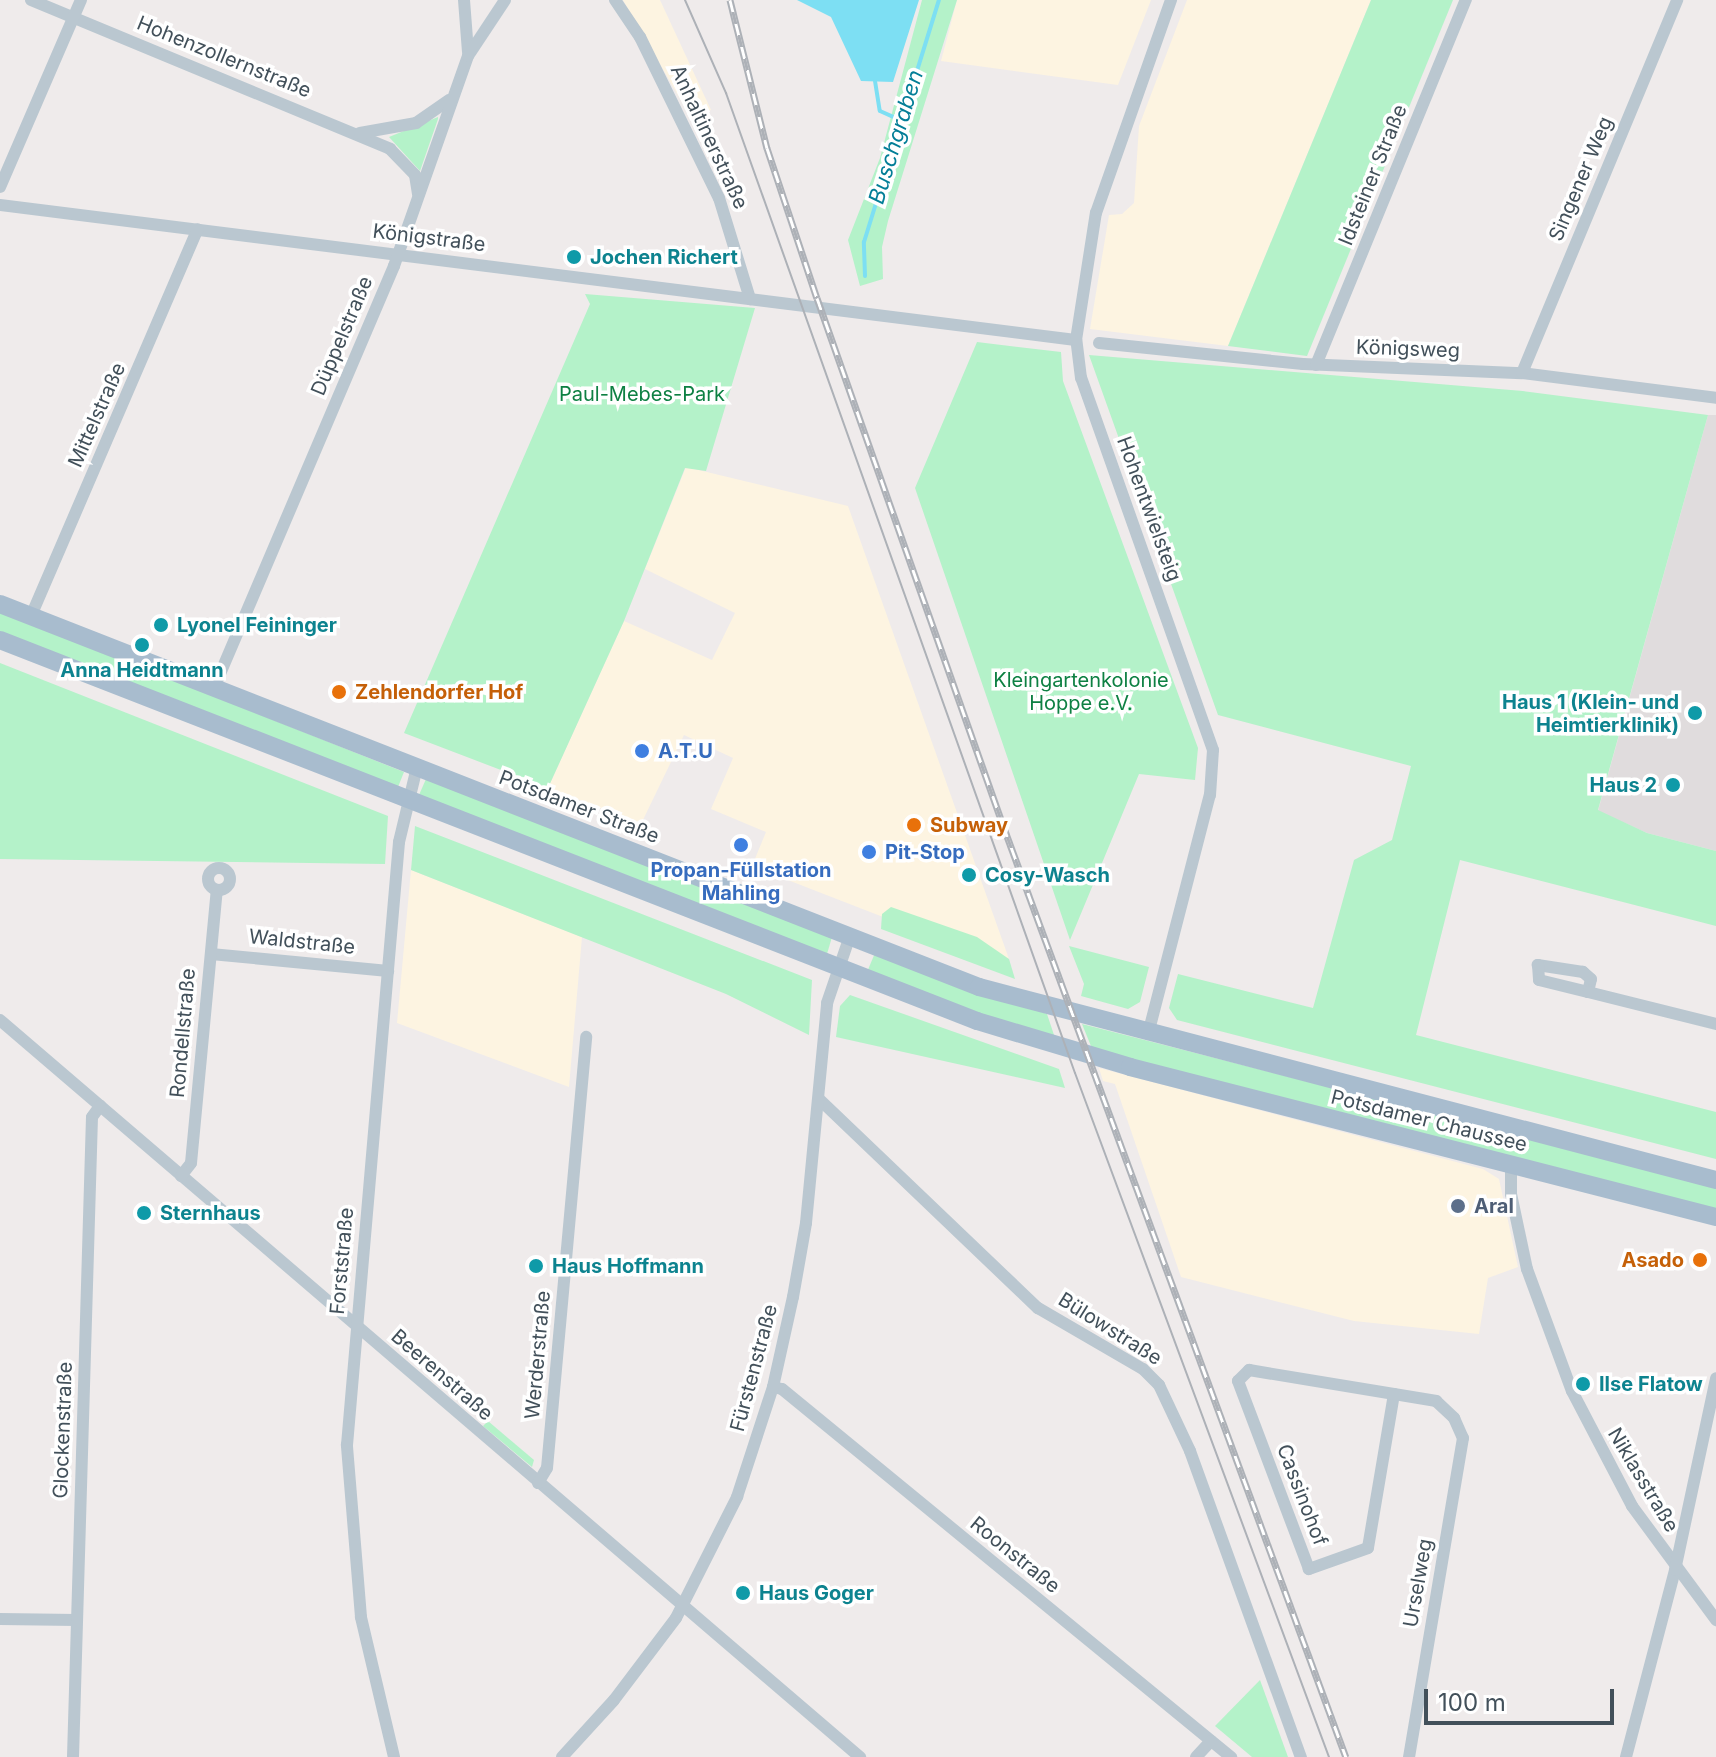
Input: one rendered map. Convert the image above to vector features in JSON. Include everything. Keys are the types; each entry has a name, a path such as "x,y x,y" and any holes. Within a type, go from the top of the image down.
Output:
{"main road":[{"name":"Potsdamer Straße","path":"0,604 1010,997 1148,1034"},
{"path":"0,640 837,967"},
{"name":"Potsdamer Chaussee","path":"837,967 977,1021 1130,1067 1716,1217"},
{"name":"Potsdamer Chaussee","path":"1148,1034 1716,1180"}],"street":[{"name":"Hohenzollernstraße","path":"31,0 357,133 405,160 415,175 418,197"},
{"path":"0,187 81,0"},
{"path":"464,0 470,25 468,56"},
{"name":"Düppelstraße","path":"214,688 398,254 468,56 505,0"},
{"name":"Anhaltinerstraße","path":"615,0 640,37 719,198 750,299"},
{"name":"Hohentwielsteig","path":"1148,1034 1210,795 1213,750 1081,378 1076,340 1096,213 1171,0"},
{"name":"Idsteiner Straße","path":"1316,365 1466,0"},
{"name":"Singener Weg","path":"1522,373 1677,0"},
{"path":"357,133 416,123 451,97"},
{"name":"Königstraße","path":"0,205 1076,340"},
{"name":"Mittelstraße","path":"31,616 198,229"},
{"name":"Königsweg","path":"1099,343 1316,365 1522,373 1716,398"},
{"name":"Forststraße","path":"394,1757 361,1617 347,1445 388,971 406,798 417,767"},
{"name":"Rondellstraße","path":"181,1176 191,1163 217,890"},
{"name":"Fürstenstraße","path":"562,1757 614,1700 682,1607 737,1497 773,1387 806,1223 827,1003 850,936"},
{"name":"Waldstraße","path":"211,954 388,971"},
{"path":"1588,992 1716,1024"},
{"name":"Beerenstraße","path":"0,1020 860,1757"},
{"name":"Werderstraße","path":"538,1483 547,1468 586,1037"},
{"name":"Bülowstraße","path":"819,1099 1038,1308 1143,1369 1159,1385 1190,1451 1301,1757"},
{"name":"Glockenstraße","path":"73,1757 92,1117 100,1106"},
{"name":"Niklasstraße","path":"1511,1164 1522,1250 1557,1355 1595,1439 1675,1570 1716,1620"},
{"name":"Cassinohof","path":"1394,1394 1368,1548 1309,1569 1238,1381 1249,1370 1394,1394 1436,1401 1454,1418"},
{"path":"1626,1757 1675,1570 1716,1378"},
{"name":"Roonstraße","path":"773,1387 782,1389 1231,1757"},
{"name":"Urselweg","path":"1409,1757 1463,1438 1454,1418"},
{"path":"0,1619 77,1620"},
{"path":"1196,1757 1211,1741"}],"shaded area":[{"path":"623,0 660,0 711,110 691,118"},
{"path":"957,0 1151,0 1118,85 941,61"},
{"path":"1187,0 1371,0 1228,346 1090,329 1109,215 1122,214 1134,203 1139,126"},
{"path":"1708,415 1716,415 1716,851 1647,833 1598,811"},
{"path":"686,467 848,506 1009,959 932,936 752,866 766,832 711,809 733,758 684,735 641,824 548,788 624,621 712,660 735,613 645,569"},
{"path":"411,870 582,937 569,1087 397,1023"},
{"path":"1099,1068 1483,1169 1499,1179 1518,1267 1488,1278 1479,1334 1354,1321 1181,1277 1115,1084 1103,1081"}],"green space":[{"path":"922,0 957,0 888,221 882,247 883,279 860,286 848,240 880,158"},
{"path":"1371,0 1453,0 1307,356 1228,346"},
{"path":"438,119 420,171 389,137"},
{"name":"Paul-Mebes-Park","path":"585,294 755,308 706,471 685,468 624,621 548,788 404,733 590,304"},
{"name":"Kleingartenkolonie Hoppe e.V.","path":"977,342 1061,352 1063,381 1198,748 1195,780 1139,774 1070,940 915,488"},
{"path":"1089,355 1523,391 1708,415 1598,810 1647,833 1716,851 1716,926 1460,860 1416,1035 1716,1112 1716,1159 1177,1020 1169,1008 1178,974 1313,1008 1354,860 1392,840 1411,766 1218,715"},
{"path":"0,611 404,772 398,787 0,634"},
{"path":"0,663 388,816 385,864 0,859"},
{"path":"426,779 832,937 827,954 419,795"},
{"path":"415,826 812,980 809,1035 726,994 411,870"},
{"path":"891,907 977,937 1009,959 1015,979 881,929 882,914"},
{"path":"1069,946 1149,967 1140,1002 1128,1009 1081,996 1084,984"},
{"path":"875,953 1047,1014 1056,1041 867,972"},
{"path":"850,995 1059,1069 1065,1088 836,1037 840,1006"},
{"path":"1082,1024 1716,1186 1716,1211 1093,1051"},
{"path":"488,1421 534,1460 532,1467 483,1426"},
{"path":"1260,1680 1288,1757 1252,1757 1215,1726"}],"water":[{"path":"797,0 919,0 893,82 861,81 831,17"}],"waterway":[{"name":"Buschgraben","path":"865,276 864,242 939,0"},
{"path":"875,81 880,111 898,119 901,127"}],"tram line":[{"path":"685,0 726,93 1075,1073 1329,1757"}],"railway":[{"path":"730,0 767,148 817,298 1003,825 1346,1757"}],"place":[{"name":"Jochen Richert","path":"574,257"},
{"name":"Lyonel Feininger","path":"161,625"},
{"name":"Anna Heidtmann","path":"142,645"},
{"name":"Zehlendorfer Hof","path":"339,692"},
{"name":"Haus 1 (Klein- und Heimtierklinik)","path":"1695,713"},
{"name":"A.T.U","path":"642,751"},
{"name":"Haus 2","path":"1673,785"},
{"name":"Subway","path":"914,825"},
{"name":"Propan-Füllstation Mahling","path":"741,845"},
{"name":"Pit-Stop","path":"869,852"},
{"name":"Cosy-Wasch","path":"969,875"},
{"name":"Aral","path":"1458,1206"},
{"name":"Sternhaus","path":"144,1213"},
{"name":"Asado","path":"1700,1260"},
{"name":"Haus Hoffmann","path":"536,1266"},
{"name":"Ilse Flatow","path":"1583,1384"},
{"name":"Haus Goger","path":"743,1593"}]}
